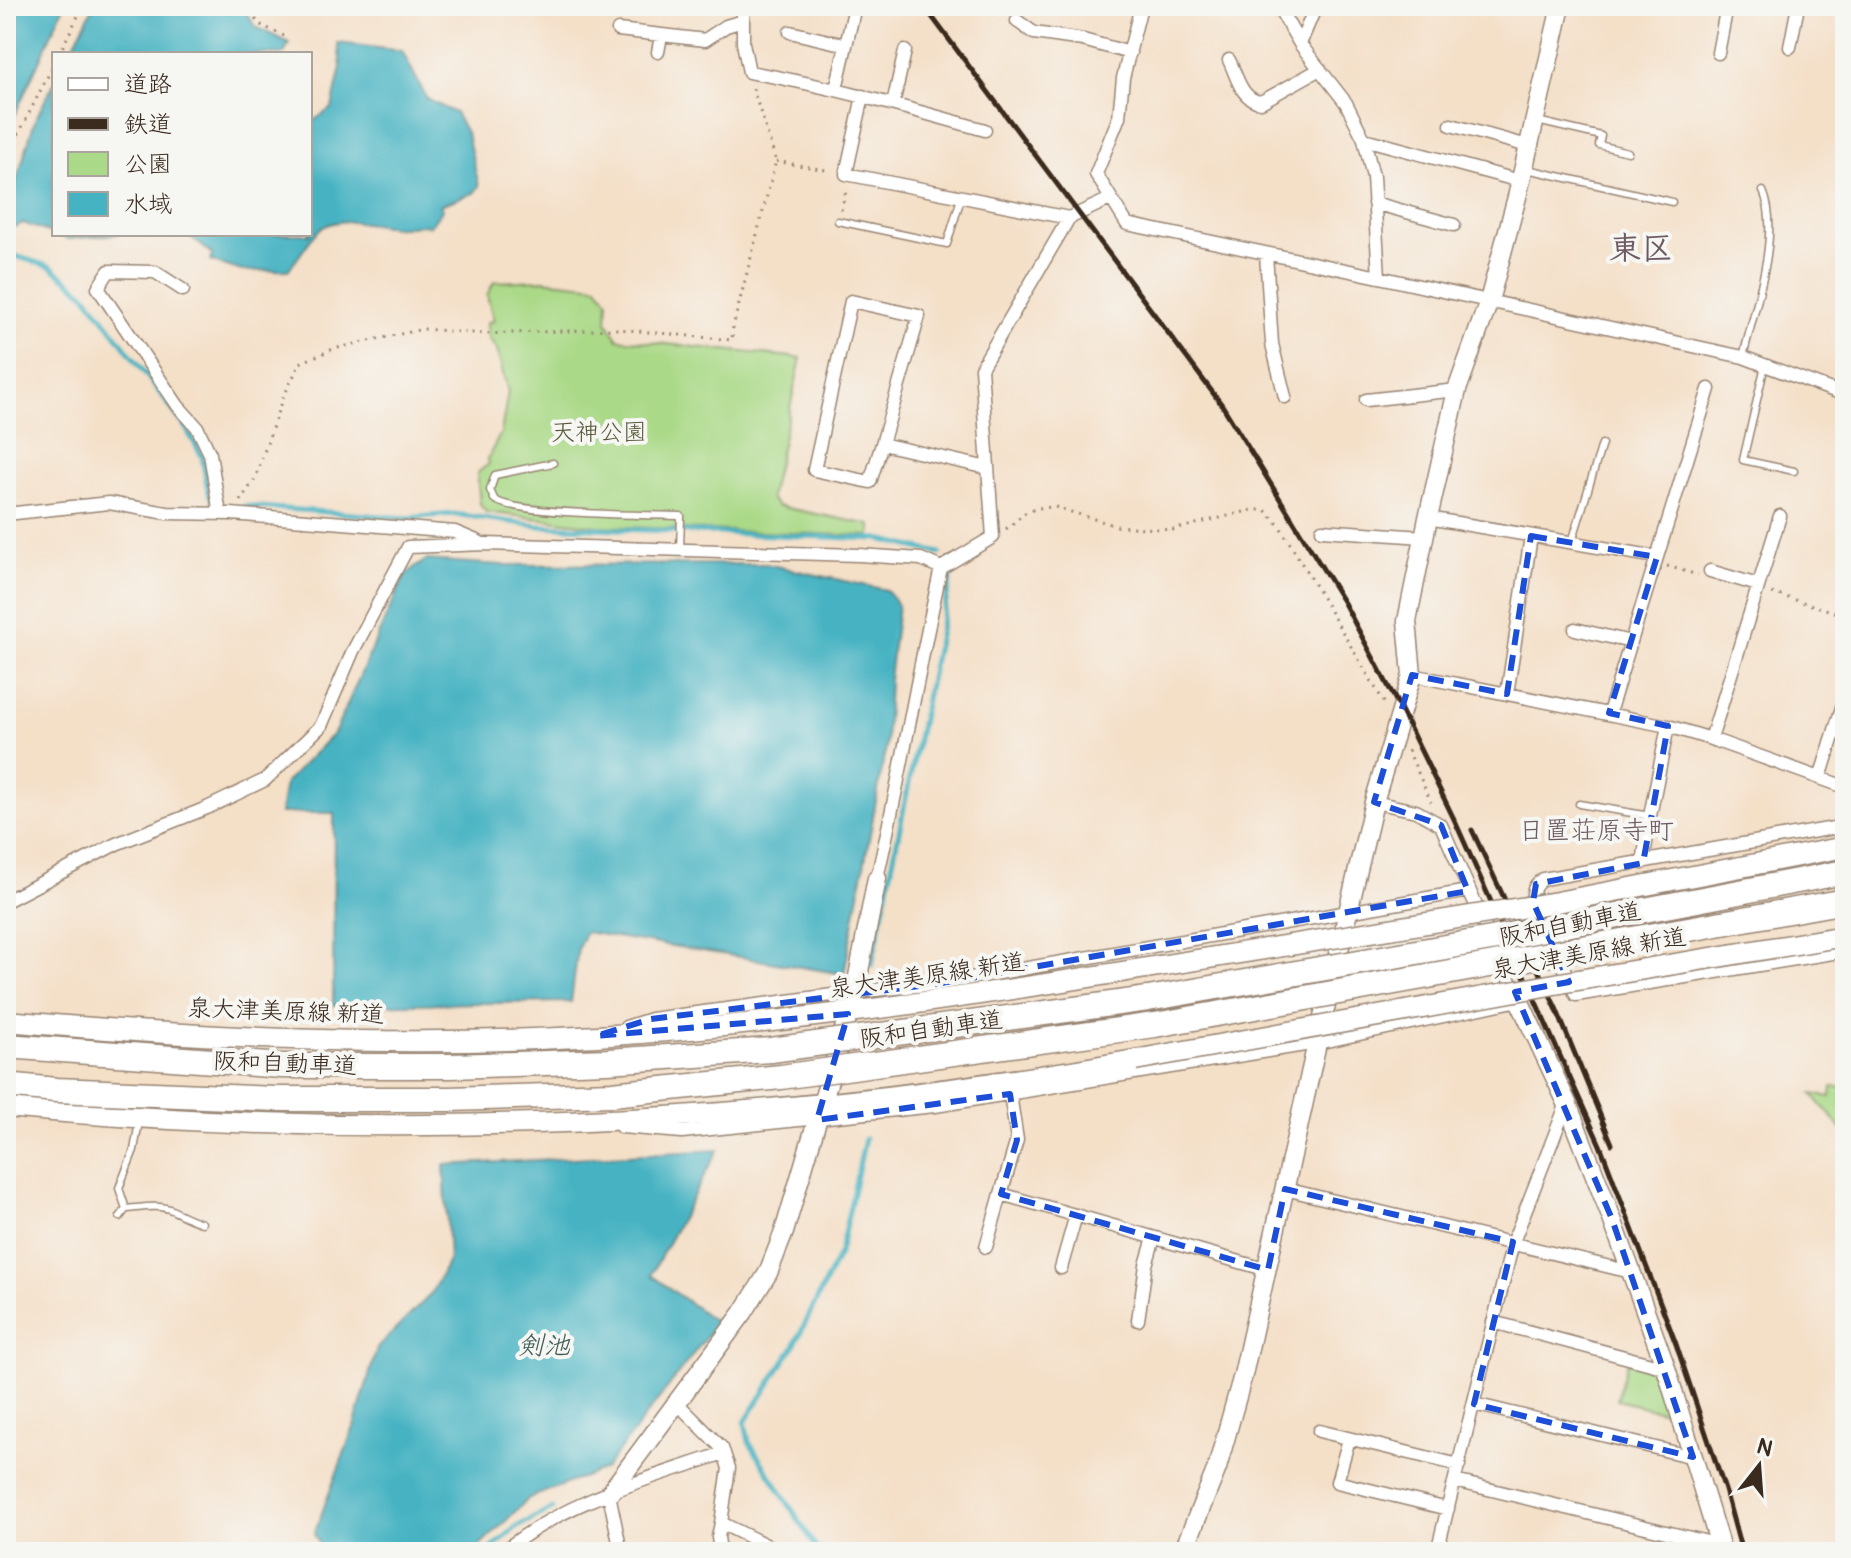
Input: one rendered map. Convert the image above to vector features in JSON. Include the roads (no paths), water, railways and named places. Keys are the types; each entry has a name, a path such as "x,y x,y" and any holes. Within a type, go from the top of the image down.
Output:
{"highway":[{"name":"阪和自動車道","path":"6,1046 282,1066 467,1066 608,1061 771,1050 1148,999 1491,939 1845,872"},
{"name":"阪和自動車道","path":"6,1085 56,1090 277,1099 450,1099 612,1094 735,1081 1155,1025 1845,901"}],"main road":[{"name":"泉大津美原線 新道","path":"6,1021 254,1039 430,1041 596,1036 848,1014 1557,902 1845,847"},
{"name":"泉大津美原線 新道","path":"6,1107 139,1118 410,1126 820,1112 1845,936"}],"street":[{"path":"743,6 743,43 749,72 836,89 985,130"},
{"path":"1141,6 1119,117 1096,174 1127,224 1743,357 1845,395"},
{"path":"1278,6 1300,44 1346,103 1364,139 1373,177 1379,277"},
{"path":"1300,44 1316,6"},
{"path":"1183,1552 1217,1468 1232,1421 1374,802 1412,675 1407,621 1457,390 1489,301 1561,6"},
{"path":"1718,53 1727,6"},
{"path":"1790,47 1798,6"},
{"path":"836,89 853,15"},
{"path":"618,30 705,40 726,26 743,21"},
{"path":"1017,21 1034,33 1083,40 1130,53"},
{"path":"790,32 846,45"},
{"path":"658,52 661,36"},
{"path":"893,104 905,51"},
{"path":"1229,60 1246,96 1251,101 1261,102 1320,69"},
{"path":"863,96 848,175 1069,218"},
{"path":"1451,125 1528,146"},
{"path":"1364,139 1522,175"},
{"path":"621,1552 609,1494 743,1313 768,1273 784,1232 855,992 941,568 993,537 981,368 1069,218 1110,199"},
{"path":"1374,203 1454,225"},
{"path":"1266,254 1272,344 1285,397"},
{"path":"183,290 155,272 109,271 98,288 178,406 197,427 210,454 225,514"},
{"path":"851,301 919,316 882,444 870,482 814,470 851,301"},
{"path":"1609,713 1709,389"},
{"path":"1366,400 1457,390"},
{"path":"882,444 988,468"},
{"path":"6,514 109,503 167,513 225,514 455,532 485,544"},
{"path":"1711,739 1780,516"},
{"path":"1322,530 1426,527 1531,536 1656,559"},
{"path":"1507,694 1531,536"},
{"path":"6,901 116,844 207,808 265,780 321,726 353,651 408,547 485,544 921,559 941,568"},
{"path":"1710,571 1758,586"},
{"path":"1575,629 1631,642"},
{"path":"1412,675 1668,726 1845,787"},
{"path":"1820,778 1845,698"},
{"path":"1643,863 1668,726"},
{"path":"1374,802 1416,811 1441,825 1468,891 1567,1103 1666,1368 1721,1549"},
{"path":"1845,826 1543,879 1536,884 1533,902 1576,995 1845,951"},
{"path":"596,1036 651,1019 936,984 1468,891"},
{"path":"820,1112 935,1106 1010,1094 1317,1043 1519,1000"},
{"path":"986,1247 1017,1140 1010,1094"},
{"path":"1437,1552 1513,1242 1567,1103"},
{"path":"1285,1189 1631,1272"},
{"path":"1001,1194 1268,1270"},
{"path":"1061,1268 1076,1215"},
{"path":"1138,1320 1146,1265 1154,1238"},
{"path":"1493,1322 1666,1368"},
{"path":"677,1403 724,1453 729,1468 718,1537 720,1552"},
{"path":"1474,1404 1693,1457"},
{"path":"1319,1431 1459,1465"},
{"path":"1349,1439 1337,1482 1448,1509"},
{"path":"503,1552 545,1521 609,1494 724,1453"},
{"path":"1455,1481 1721,1549"},
{"path":"721,1523 780,1552"}],"lane":[{"path":"1534,121 1601,136 1599,145 1628,152"},
{"path":"1522,175 1672,202"},
{"path":"1743,357 1770,237 1769,203 1763,191"},
{"path":"838,221 947,244 962,195"},
{"path":"1765,365 1743,460 1794,471"},
{"path":"1572,542 1602,444"},
{"path":"553,463 495,475 490,490 494,499 508,506 578,513 681,516 680,550"},
{"path":"1579,804 1650,816"},
{"path":"126,1209 119,1188 134,1150 139,1118"},
{"path":"120,1217 126,1209"},
{"path":"126,1209 169,1209 186,1219 202,1223"}],"water":[{"path":"6,6 64,6 6,134"},
{"path":"94,6 241,6 256,27 289,43 285,52 70,52"},
{"path":"338,43 402,51 427,99 455,113 467,134 479,186 474,193 440,205 443,209 430,226 331,223 315,234 288,270 242,271 211,261 212,254 190,236 312,236 312,122 332,108 341,67"},
{"path":"52,87 52,233 23,223 7,230 11,199 35,120"},
{"path":"60,236 98,236 68,239"},
{"path":"426,560 502,565 766,564 886,590 898,605 889,680 886,747 844,974 585,932 578,948 571,1002 333,1005 334,813 280,813 285,783 335,732 405,575"},
{"name":"剣池","path":"718,1150 651,1275 717,1323 605,1469 529,1498 474,1552 339,1552 322,1549 314,1534 354,1427 377,1348 431,1294 449,1259 444,1165"}],"waterway":[{"path":"6,253 51,267 85,294 184,425 202,456 212,500"},
{"path":"245,506 407,518 454,514 539,526 879,539 940,553"},
{"path":"872,965 952,571"},
{"path":"819,1552 749,1442 745,1422 794,1346 840,1252 865,1139"},
{"path":"488,1552 516,1527 552,1509"}],"railway":[{"path":"924,6 1222,405 1344,603 1401,710 1454,819 1600,1145 1676,1344 1725,1490 1742,1552"},
{"path":"1472,830 1556,1008 1612,1144"}],"district":[{"name":"東区","path":"1641,248"},
{"name":"日置荘原寺町","path":"1596,830"}],"park label":[{"name":"天神公園","path":"599,432"}]}
